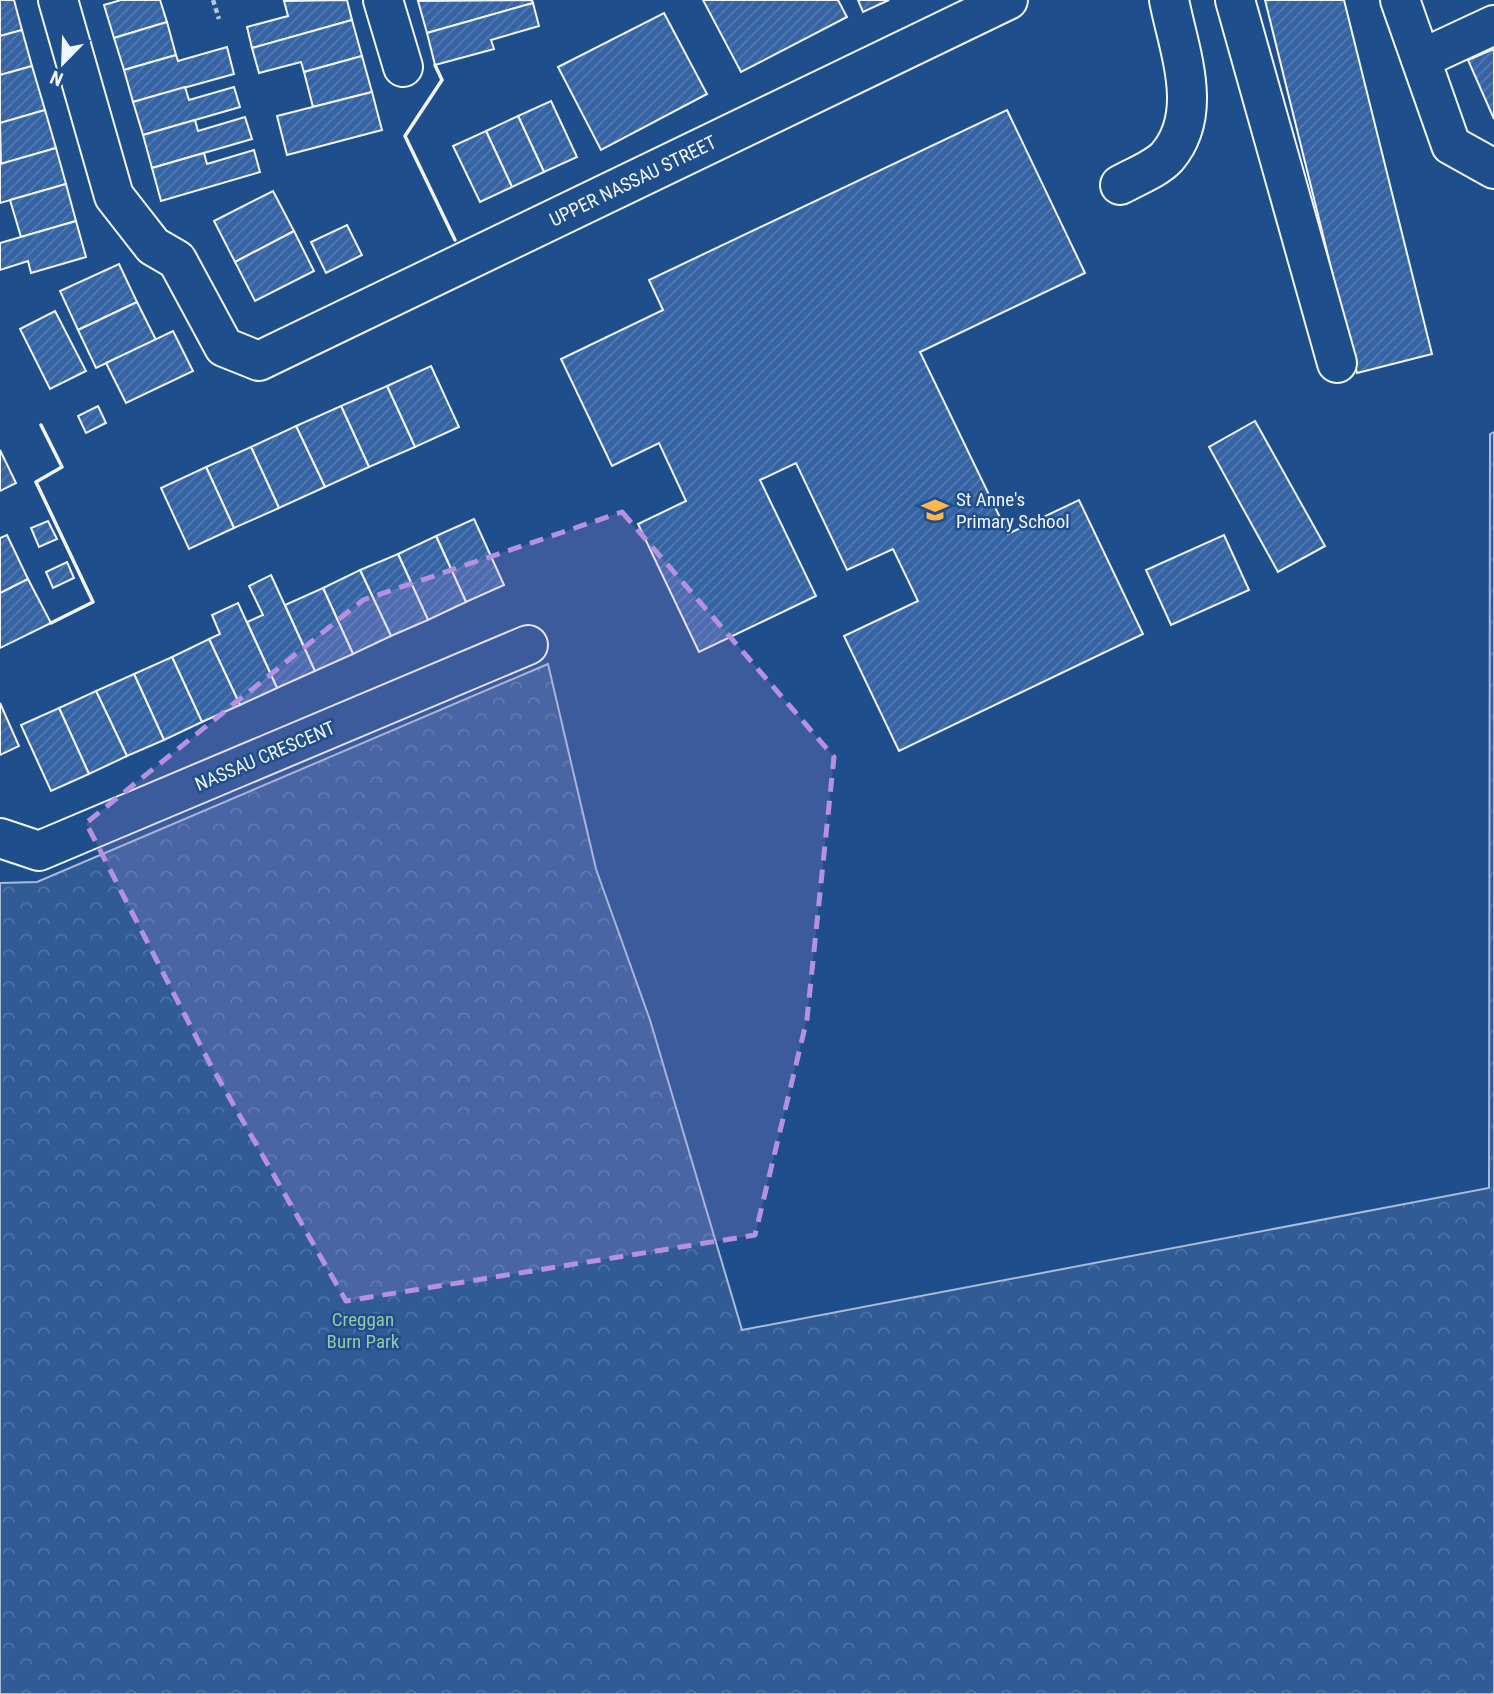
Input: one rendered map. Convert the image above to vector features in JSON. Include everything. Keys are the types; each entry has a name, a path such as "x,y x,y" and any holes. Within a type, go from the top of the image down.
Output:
{"street":[{"name":"UPPER NASSAU STREET","path":"58,0 114,196 153,246 177,260 223,347 259,361 1008,0"},
{"path":"383,0 403,67"},
{"path":"1120,185 1165,159 1185,128 1189,104 1169,0"},
{"path":"1235,0 1337,363"},
{"path":"1400,0 1451,145 1494,169"},
{"path":"1421,59 1494,25"},
{"name":"NASSAU CRESCENT","path":"0,838 39,851 528,645"}],"path":[{"path":"213,0 219,19"}],"highlighted area":[{"path":"622,512 834,757 807,1019 755,1235 346,1301 209,1062 86,823 363,600"}],"green space":[{"name":"Creggan Burn Park","path":"1494,432 1494,1694 0,1694 0,883 37,882 548,664 596,869 650,1020 742,1330 1489,1188 1490,434"}],"building":[{"path":"0,0 14,0 22,30 0,36"},
{"path":"121,0 160,0 167,22 114,38 104,5"},
{"path":"347,0 352,20 252,48 247,27 288,16 284,1"},
{"path":"532,0 533,3 427,33 418,1"},
{"path":"703,0 838,0 847,17 741,72"},
{"path":"858,0 889,0 863,12"},
{"path":"1265,0 1344,0 1432,354 1357,373"},
{"path":"533,3 539,26 491,40 494,49 435,65 427,33"},
{"path":"664,13 707,94 601,150 558,67"},
{"path":"352,20 362,56 304,72 301,62 259,73 252,48"},
{"path":"167,22 176,55 124,70 114,38"},
{"path":"22,30 32,66 0,75 0,36"},
{"path":"227,47 234,74 133,102 124,70 176,55 178,61"},
{"path":"1494,49 1494,119 1468,60"},
{"path":"362,56 372,92 313,107 304,72"},
{"path":"32,66 45,110 0,123 0,75"},
{"path":"185,87 189,100 234,87 240,107 143,135 133,102"},
{"path":"372,92 382,130 287,155 277,116"},
{"path":"551,101 577,157 544,172 518,116"},
{"path":"45,110 56,148 1,164 0,123"},
{"path":"1007,110 1085,273 920,352 1008,534 1079,500 1143,634 899,751 844,636 918,601 893,549 847,570 796,463 760,480 816,596 699,652 638,524 686,501 659,443 612,466 561,359 663,310 649,280"},
{"path":"518,116 544,172 512,187 486,131"},
{"path":"245,117 252,139 152,168 143,135 195,120 198,131"},
{"path":"486,131 512,187 480,202 453,146"},
{"path":"56,148 66,184 0,203 0,164"},
{"path":"254,150 260,172 161,201 152,168 204,153 207,164"},
{"path":"66,184 76,221 21,237 10,200"},
{"path":"273,191 294,231 235,262 214,221"},
{"path":"76,221 86,257 31,273 28,261 0,270 0,243"},
{"path":"347,225 362,255 326,273 311,242"},
{"path":"294,231 314,271 255,301 235,262"},
{"path":"119,264 137,302 78,330 60,291"},
{"path":"137,302 156,340 96,368 78,330"},
{"path":"55,311 86,371 50,389 20,329"},
{"path":"173,331 193,371 126,403 106,363"},
{"path":"431,366 459,427 415,447 387,386"},
{"path":"387,386 415,447 369,467 341,406"},
{"path":"98,406 106,423 86,433 78,416"},
{"path":"341,406 369,467 325,487 296,426"},
{"path":"1255,421 1325,546 1278,572 1209,447"},
{"path":"296,426 325,487 279,508 251,447"},
{"path":"251,447 279,508 234,528 206,467"},
{"path":"0,450 16,483 0,491"},
{"path":"206,467 234,528 189,549 161,488"},
{"path":"474,519 504,585 466,602 436,536"},
{"path":"48,521 57,539 39,547 31,528"},
{"path":"7,535 28,579 0,593 0,538"},
{"path":"1224,535 1249,590 1171,625 1146,570"},
{"path":"436,536 466,602 428,620 398,554"},
{"path":"398,554 428,620 391,636 360,570"},
{"path":"67,562 74,578 53,588 46,572"},
{"path":"360,570 391,636 353,654 323,588"},
{"path":"271,575 315,671 277,688 247,622 263,615 249,586"},
{"path":"28,579 51,623 0,648 0,593"},
{"path":"323,588 353,654 315,671 285,605"},
{"path":"238,603 277,688 240,705 209,639 220,634 212,615"},
{"path":"209,639 240,705 202,722 172,657"},
{"path":"172,657 202,722 164,740 134,674"},
{"path":"134,674 164,740 127,756 96,691"},
{"path":"96,691 127,756 89,774 59,708"},
{"path":"0,703 19,746 0,755"},
{"path":"59,708 89,774 51,791 21,725"}],"wall":[{"path":"435,65 442,80 405,136 455,240"},
{"path":"41,425 62,467 36,482 93,602 51,623"}],"place":[{"name":"St Anne's Primary School","path":"935,510"}]}
